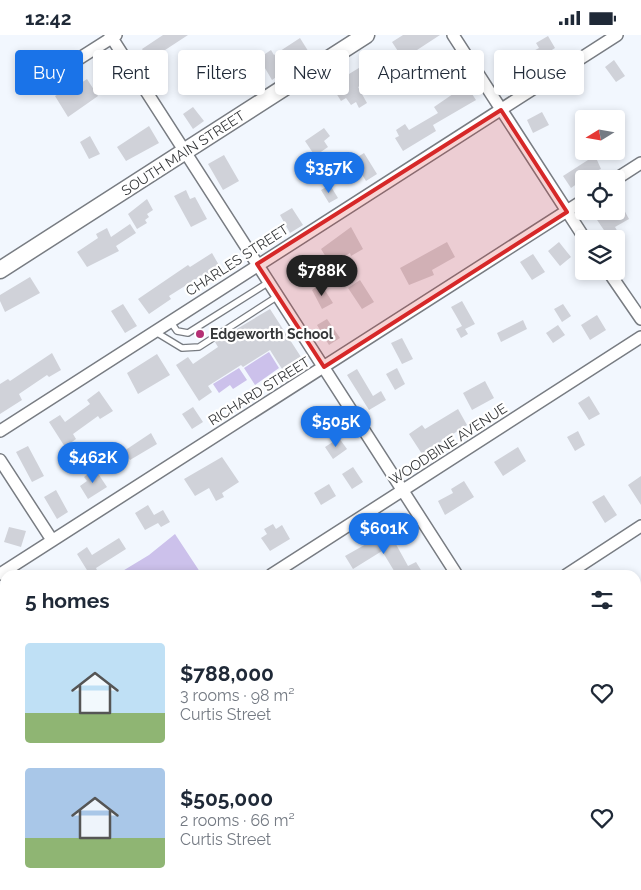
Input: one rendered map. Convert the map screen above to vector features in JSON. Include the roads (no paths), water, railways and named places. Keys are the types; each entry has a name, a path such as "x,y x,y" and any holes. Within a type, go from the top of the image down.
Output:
{"street":[{"name":"SOUTH MAIN STREET","path":"0,270 366,35"},
{"path":"453,35 579,230"},
{"name":"CHARLES STREET","path":"0,431 617,35"},
{"path":"83,56 113,36 257,265 454,570"},
{"path":"625,173 641,163"},
{"name":"RICHARD STREET","path":"6,570 575,206"},
{"path":"614,280 641,319"},
{"name":"WOODBINE AVENUE","path":"279,570 641,337"},
{"path":"0,460 52,540"},
{"path":"574,570 641,527"}],"lane":[{"path":"170,321 178,331 188,333 269,282"},
{"path":"154,331 182,348 199,347 278,297"}],"place":[{"name":"Edgeworth School","path":"200,334"}]}
